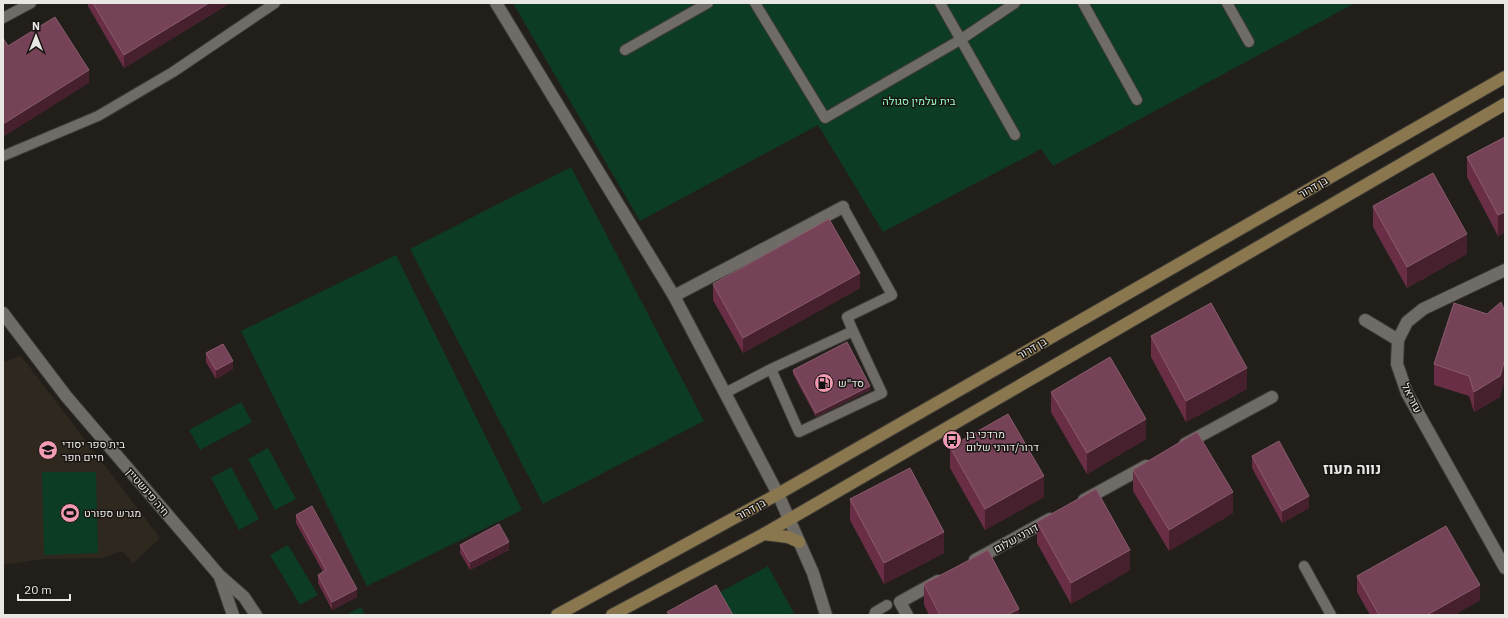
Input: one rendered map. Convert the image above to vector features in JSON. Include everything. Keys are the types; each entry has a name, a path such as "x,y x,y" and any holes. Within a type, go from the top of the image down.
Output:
{"street":[{"path":"496,3 674,296 778,494 813,573 826,615"},
{"name":"בן דרור","path":"557,615 778,494 1505,77"},
{"path":"612,615 764,534 1505,104"},
{"path":"674,296 843,207"},
{"name":"עזריאל","path":"1505,270 1423,309 1407,322 1398,340 1397,364 1408,393 1505,568"},
{"name":"חיה פינשטיין","path":"3,313 66,396 219,576 244,597 256,615"},
{"path":"1365,320 1398,340"},
{"path":"1178,449 1272,397"},
{"path":"1073,506 1157,460"},
{"name":"דורני שלום","path":"962,567 1059,514"},
{"path":"764,534 776,534 799,542"},
{"path":"907,615 900,602 948,575"},
{"name":"חיה פינשטיין","path":"219,576 233,615"}],"lane":[{"path":"3,18 31,3"},
{"path":"3,156 98,116 173,72 275,3"},
{"path":"625,50 708,3"},
{"path":"755,3 824,118 960,40 1015,3"},
{"path":"940,3 1015,135"},
{"path":"1083,3 1137,100"},
{"path":"1227,3 1249,42"},
{"path":"771,369 799,432 882,393 846,317 892,295 843,207"},
{"path":"725,393 771,369 853,331"},
{"path":"1304,566 1330,615"},
{"path":"874,615 875,612 887,605"}],"shaded area":[{"name":"בית ספר יסודי חיים חפר","path":"21,356 160,538 133,563 122,551 101,558 42,559 3,565 3,362"}],"green space":[{"name":"בית עלמין סגולה","path":"513,3 1355,3 1053,166 1041,149 883,232 818,125 640,221"},
{"path":"571,167 704,421 543,504 410,249"},
{"path":"396,255 522,510 367,586 241,331"},
{"path":"241,402 252,422 200,450 189,430"},
{"path":"268,448 296,499 275,510 248,459"},
{"path":"231,467 259,519 239,530 211,478"},
{"name":"מגרש ספורט","path":"42,472 96,472 98,553 44,555"},
{"path":"288,545 318,595 300,605 270,555"},
{"path":"768,566 795,615 678,615"},
{"path":"361,607 365,615 346,615"}],"building":[{"path":"93,3 209,3 124,55"},
{"path":"55,17 89,70 3,124 3,38 8,46"},
{"path":"1505,137 1505,212 1498,215 1467,157"},
{"path":"1433,173 1467,234 1407,267 1373,206"},
{"path":"829,219 860,273 743,338 713,284"},
{"path":"1501,302 1505,312 1505,359 1500,376 1474,392 1469,376 1434,364 1454,303 1487,314"},
{"path":"1211,303 1247,368 1186,401 1151,336"},
{"path":"847,342 870,386 816,413 793,370"},
{"path":"223,344 233,361 216,370 206,353"},
{"path":"1110,357 1146,419 1087,453 1051,392"},
{"path":"1008,414 1044,476 985,509 950,447"},
{"path":"1197,432 1233,492 1169,530 1133,470"},
{"path":"1279,441 1309,496 1282,511 1252,456"},
{"path":"910,468 944,532 884,563 850,499"},
{"path":"1096,489 1130,550 1071,583 1037,522"},
{"path":"312,506 357,589 332,602 318,575 326,570 296,515"},
{"path":"499,524 509,542 470,562 460,545"},
{"path":"1446,526 1480,585 1427,615 1379,615 1357,576"},
{"path":"988,550 1019,609 1007,615 940,615 924,584"},
{"path":"716,585 733,615 669,615 667,612"}],"place":[{"name":"סד\"ש","path":"824,383"},
{"name":"מרדכי בן דרור/דורני שלום","path":"952,440"},
{"name":"בית ספר יסודי חיים חפר","path":"48,450"},
{"name":"מגרש ספורט","path":"70,513"}],"district":[{"name":"נווה מעוז","path":"1352,469"}]}
